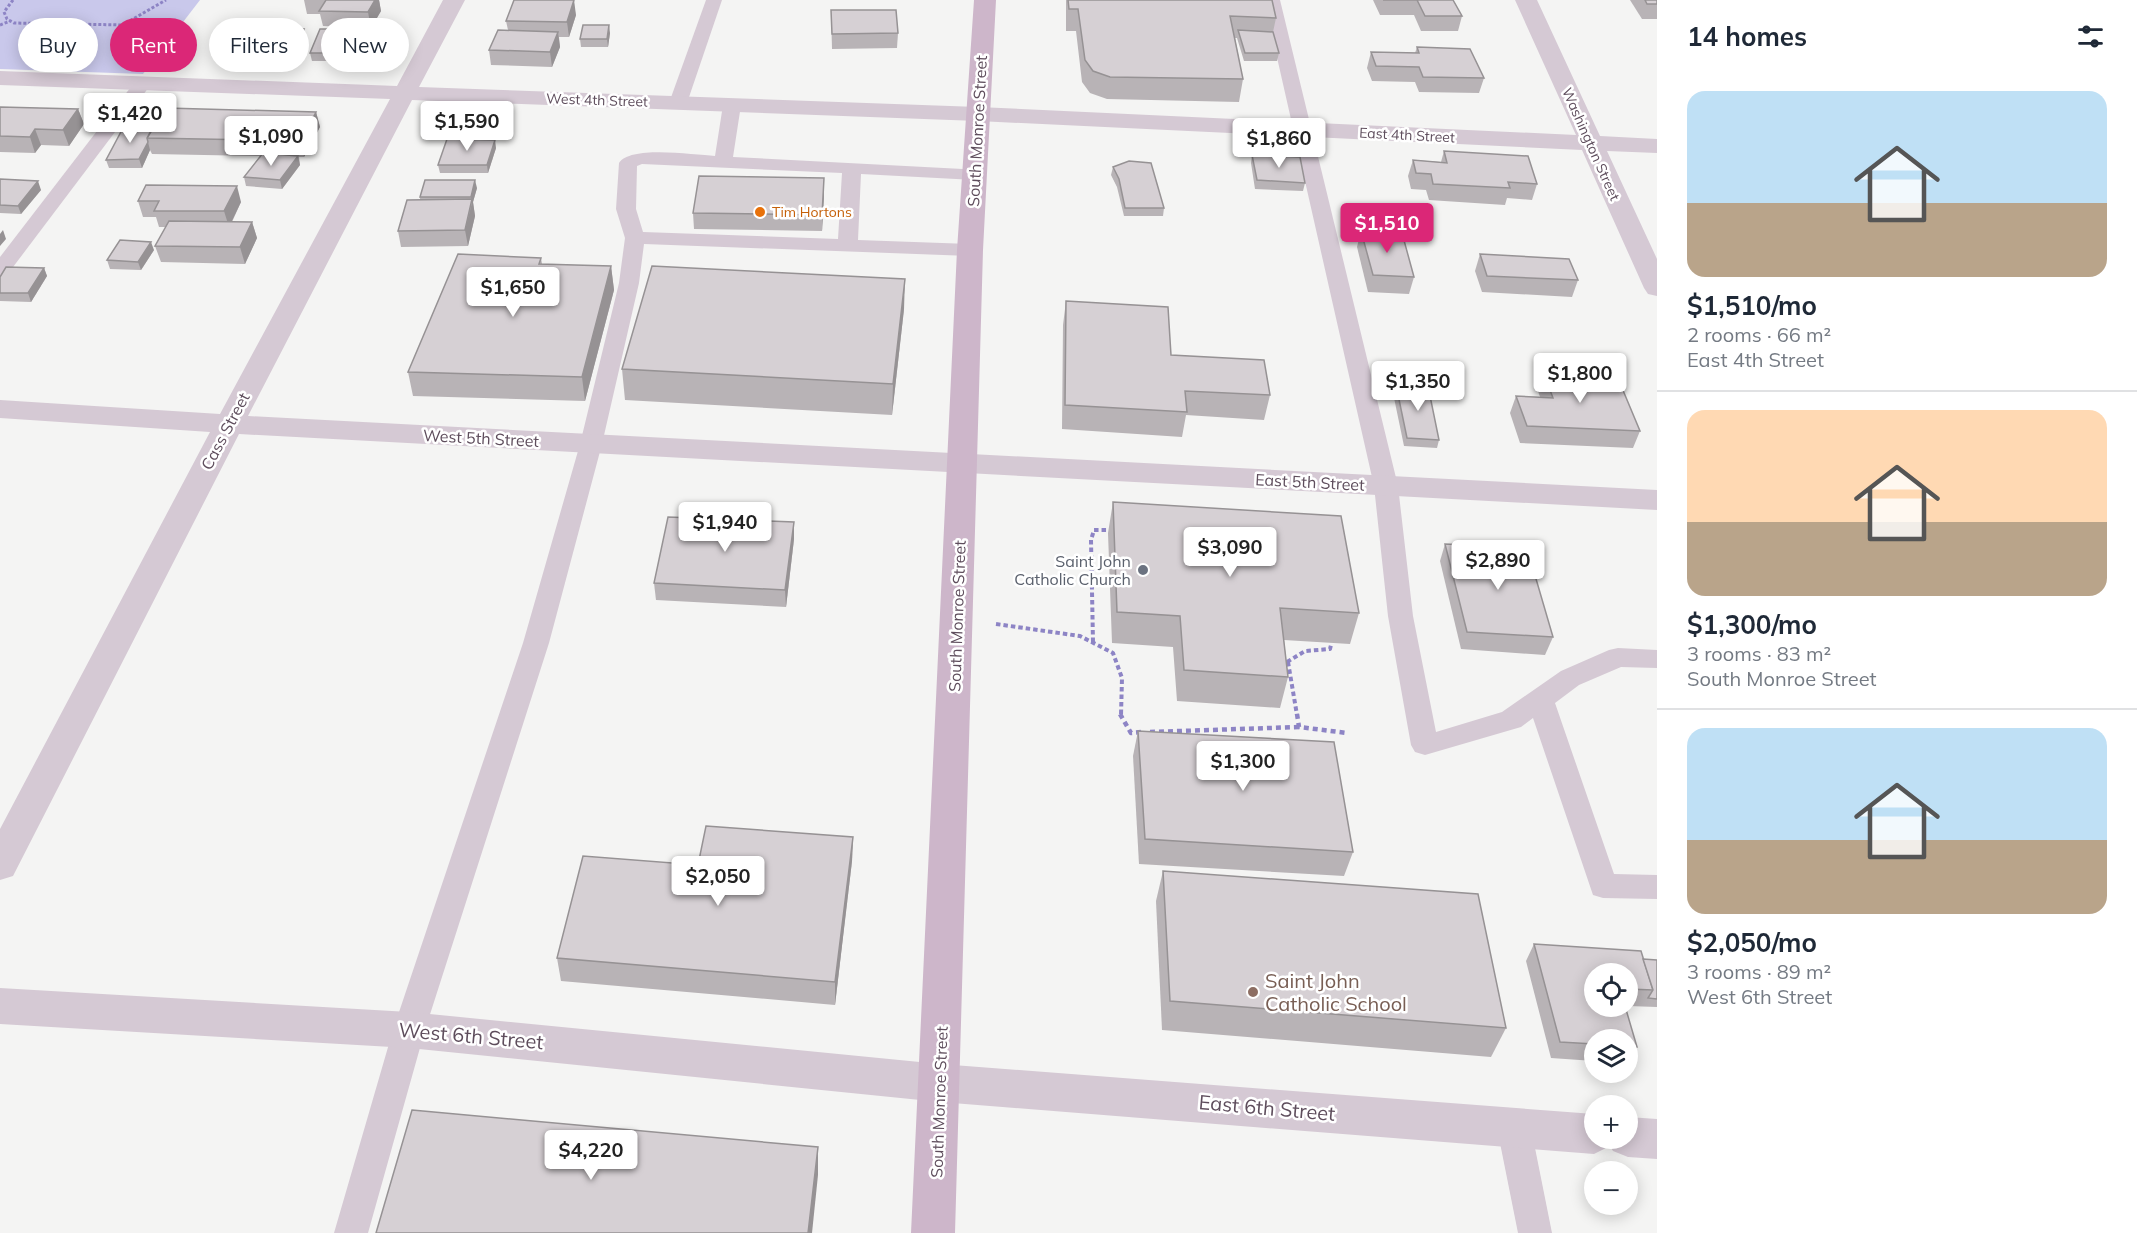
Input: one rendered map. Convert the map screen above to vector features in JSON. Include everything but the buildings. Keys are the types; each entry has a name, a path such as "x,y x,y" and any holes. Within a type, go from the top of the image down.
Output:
{"main road":[{"name":"South Monroe Street","path":"933,1233 970,250 985,0"}],"street":[{"name":"Cass Street","path":"0,865 229,424 454,0"},
{"name":"Washington Street","path":"1526,0 1657,288"},
{"name":"West 4th Street","path":"0,78 978,114"},
{"name":"East 4th Street","path":"978,114 1657,146"},
{"name":"West 5th Street","path":"0,409 229,424 962,463"},
{"name":"East 5th Street","path":"962,463 1657,500"},
{"name":"West 6th Street","path":"0,1006 409,1030 940,1083"},
{"name":"East 6th Street","path":"940,1083 1584,1133"},
{"path":"1638,1138 1657,1139"}],"lane":[{"path":"678,103 714,0"},
{"path":"1272,0 1386,486 1393,560 1414,699 1425,745 1511,720 1570,678 1618,657 1657,659"},
{"path":"0,271 143,83"},
{"path":"723,162 732,105"},
{"path":"351,1233 409,1030 536,643 591,444 629,284 635,238 626,209 628,163 640,158 975,174"},
{"path":"848,245 852,168"},
{"path":"635,238 970,250"},
{"path":"1540,699 1603,886 1657,887"},
{"path":"1514,1128 1535,1233"}],"path":[{"path":"10,21 4,12 13,0"},
{"path":"134,18 166,0"},
{"path":"0,25 10,21 28,25 110,24"},
{"path":"1094,643 1091,540 1094,530 1116,530"},
{"path":"957,618 1080,636 1113,653 1122,678 1120,712 1131,733 1299,727 1347,733"},
{"path":"1278,659 1288,662 1305,651 1330,649 1331,645"},
{"path":"1288,662 1299,727"}],"shaded area":[{"path":"0,0 200,0 186,18 110,18 110,72 145,72 143,74 86,72 98,72 98,18 18,18 18,70 0,69"}],"place":[{"name":"Tim Hortons","path":"760,212"},
{"name":"Saint John Catholic Church","path":"1143,570"},
{"name":"Saint John Catholic School","path":"1253,992"}]}
